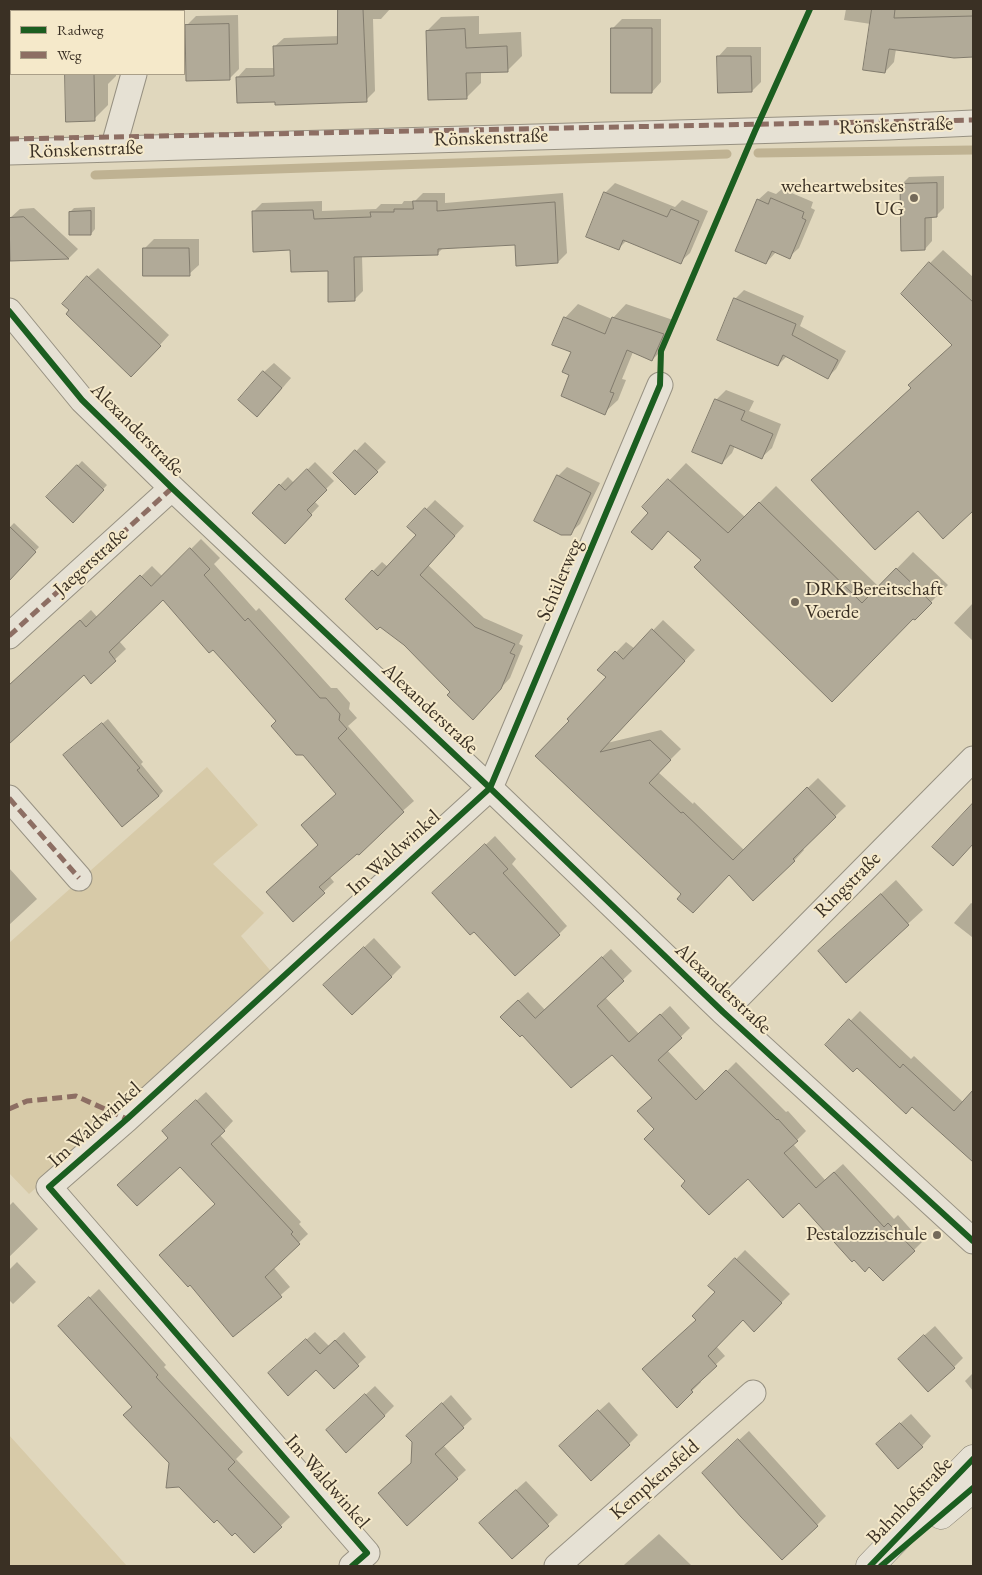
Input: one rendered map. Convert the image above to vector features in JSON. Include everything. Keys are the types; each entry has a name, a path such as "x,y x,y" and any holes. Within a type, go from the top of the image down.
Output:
{"street":[{"path":"114,149 134,75"},
{"name":"Rönskenstraße","path":"9,152 973,123"},
{"name":"Alexanderstraße","path":"9,311 82,400 172,488 490,788 723,1012 973,1241"},
{"name":"Schülerweg","path":"490,788 660,385"},
{"name":"Jaegerstraße","path":"9,636 172,488"},
{"name":"Ringstraße","path":"723,1012 973,758"},
{"name":"Im Waldwinkel","path":"352,1566 367,1553 49,1188 490,788"},
{"path":"9,798 78,878"},
{"name":"Kempkensfeld","path":"557,1566 753,1393"},
{"name":"Bahnhofstraße","path":"870,1566 973,1459"},
{"name":"Bahnhofstraße","path":"881,1566 973,1488"}],"shaded area":[{"path":"207,767 258,825 213,864 264,913 241,936 275,976 29,1194 9,1173 9,943"},
{"path":"9,1435 127,1566 9,1566"}],"building":[{"path":"338,9 363,9 367,102 275,105 275,102 237,103 236,77 274,76 273,46 337,44"},
{"path":"872,9 895,9 894,18 973,16 973,57 954,58 889,49 885,73 863,70"},
{"path":"229,24 230,80 186,81 185,25"},
{"path":"611,28 652,28 652,93 611,93"},
{"path":"465,29 466,48 507,46 508,72 466,73 467,99 428,100 426,31"},
{"path":"717,56 751,56 752,92 718,93"},
{"path":"65,75 94,75 95,121 66,122"},
{"path":"937,183 937,217 925,218 925,250 901,251 900,184"},
{"path":"604,192 667,217 671,209 699,221 681,264 623,240 619,250 586,237"},
{"path":"771,198 804,212 802,218 806,220 790,259 772,251 766,264 735,251 757,199 768,204"},
{"path":"413,201 437,201 437,211 555,202 558,263 516,266 515,245 438,249 438,255 354,257 355,301 328,302 328,271 291,272 290,250 253,252 252,211 313,210 314,219 371,217 370,212 394,212 394,209 413,209"},
{"path":"91,211 91,235 69,235 69,212"},
{"path":"24,217 69,259 10,261 9,218"},
{"path":"143,248 189,248 190,276 143,276"},
{"path":"929,262 973,302 973,511 943,539 918,511 875,550 811,480 911,388 908,385 952,345 901,294"},
{"path":"87,276 161,346 131,377 66,314 69,310 62,304"},
{"path":"734,298 796,324 792,335 838,360 828,379 783,355 778,366 717,340"},
{"path":"564,317 605,334 612,317 664,334 652,361 627,350 610,392 614,393 605,415 561,396 569,375 562,372 571,352 552,345"},
{"path":"263,371 282,388 257,417 238,400"},
{"path":"715,399 745,411 741,420 773,434 762,459 730,445 722,464 692,452"},
{"path":"355,450 378,472 355,495 333,473"},
{"path":"77,465 104,490 73,523 46,497"},
{"path":"307,469 327,490 307,510 312,515 285,544 252,513 279,484 285,490"},
{"path":"557,475 591,493 571,535 561,535 534,521"},
{"name":"DRK Bereitschaft Voerde","path":"668,479 728,533 759,502 862,603 896,568 932,603 915,620 913,619 832,702 694,567 701,560 668,531 652,550 631,532 648,513 642,507"},
{"path":"425,508 455,536 420,575 475,627 515,644 510,653 515,655 501,689 473,720 447,695 450,692 404,645 380,627 377,630 345,599 372,570 378,576 416,535 407,527"},
{"path":"9,526 36,552 9,581"},
{"path":"190,548 210,569 204,575 245,621 248,618 320,698 326,698 340,714 339,720 347,729 338,738 404,812 359,855 357,854 319,887 325,893 293,922 266,892 318,845 301,825 336,794 303,755 296,755 271,726 276,721 232,671 213,650 209,653 163,600 109,652 116,661 91,684 84,675 9,744 9,685 80,620 86,627 140,575 151,586"},
{"path":"652,629 685,661 600,752 650,740 671,760 649,783 681,813 683,812 733,860 807,787 836,817 793,859 795,861 753,901 729,875 693,913 677,899 681,894 535,756 569,721 567,719 606,677 597,670 615,651 623,659"},
{"path":"102,723 140,768 137,770 159,796 122,827 63,755"},
{"path":"973,803 973,844 953,866 932,847"},
{"path":"485,844 508,869 503,873 560,935 515,976 474,932 470,935 432,893"},
{"path":"881,894 909,925 846,983 818,951"},
{"path":"364,947 392,977 352,1015 323,985"},
{"path":"602,957 624,981 597,1006 629,1042 660,1014 682,1038 658,1060 696,1100 726,1070 778,1119 798,1141 784,1153 816,1188 834,1172 884,1227 888,1223 915,1251 883,1281 869,1267 865,1272 854,1260 852,1262 799,1203 783,1218 748,1179 709,1215 681,1186 685,1181 644,1139 654,1129 637,1111 652,1098 612,1055 571,1088 522,1035 520,1037 500,1017 518,1000 535,1018"},
{"path":"849,1019 900,1068 903,1064 954,1111 973,1090 973,1162 912,1107 906,1114 857,1068 853,1072 825,1045"},
{"path":"196,1100 225,1131 211,1144 293,1232 291,1234 300,1244 265,1277 282,1297 233,1337 190,1285 188,1287 159,1255 215,1204 180,1167 137,1206 117,1185 168,1138 162,1131"},
{"path":"735,1258 782,1303 754,1332 743,1320 708,1356 717,1366 691,1390 693,1392 677,1408 642,1369 696,1320 692,1316 715,1292 708,1286"},
{"path":"89,1297 158,1375 156,1377 235,1462 228,1469 282,1527 254,1553 235,1533 232,1536 217,1520 214,1523 179,1487 166,1488 169,1463 123,1415 132,1407 58,1326"},
{"path":"924,1335 955,1368 928,1392 898,1359"},
{"path":"306,1339 320,1354 335,1340 359,1366 334,1389 316,1370 288,1396 268,1373"},
{"path":"365,1394 385,1416 346,1453 326,1430"},
{"path":"442,1403 464,1428 435,1454 458,1479 407,1526 378,1493 411,1463 412,1442 406,1436"},
{"path":"598,1410 630,1445 591,1481 559,1446"},
{"path":"900,1423 923,1447 898,1469 876,1444"},
{"path":"738,1439 818,1526 782,1560 702,1473"},
{"path":"516,1490 549,1526 512,1559 479,1523"}],"waterway":[{"path":"758,153 973,150"},
{"path":"95,175 727,154"}],"marked path":[{"path":"9,139 973,120"},
{"path":"9,636 172,488"},
{"path":"9,798 79,878"},
{"path":"9,1109 27,1101 76,1096 127,1119"}],"cycle path":[{"path":"352,1566 367,1553 49,1187 127,1119 490,788 660,385 661,351 755,131 810,9"},
{"path":"9,311 82,400 172,488 490,788 723,1012 973,1241"},
{"path":"870,1566 973,1459"},
{"path":"881,1566 973,1488"}],"place":[{"name":"weheartwebsites UG","path":"914,198"},
{"name":"DRK Bereitschaft Voerde","path":"795,602"},
{"name":"Pestalozzischule","path":"937,1235"}]}
